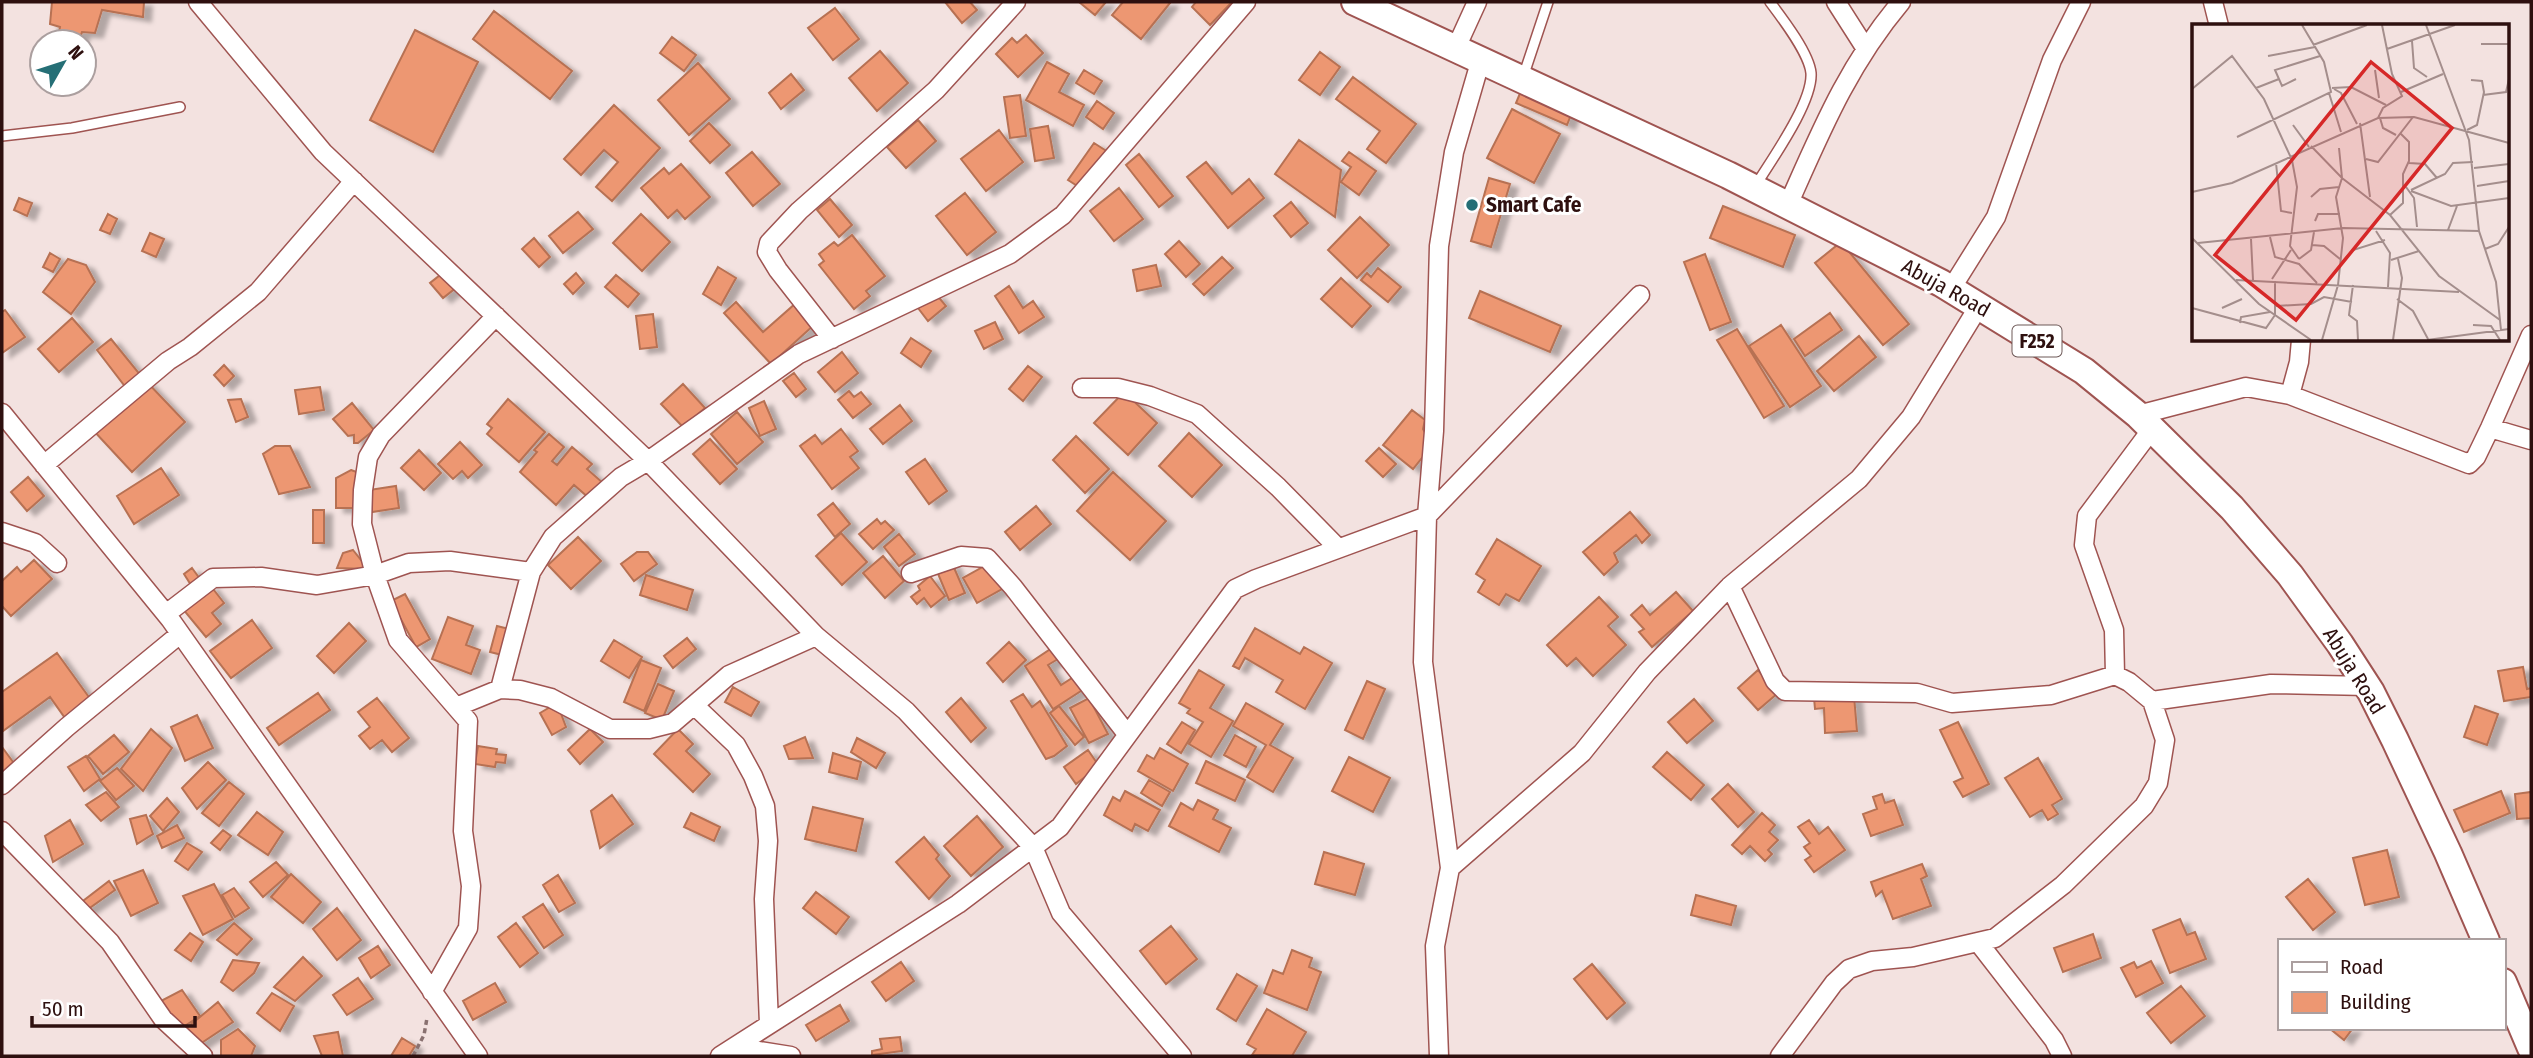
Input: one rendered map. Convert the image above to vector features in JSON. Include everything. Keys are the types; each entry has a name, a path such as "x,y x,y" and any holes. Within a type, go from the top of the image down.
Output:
{"main road":[{"name":"Abuja Road","path":"1355,2 1788,205 1951,289 2084,371 2145,422 2232,508 2290,575 2340,644 2367,686 2395,740 2485,939"},
{"path":"2505,987 2531,1048"}],"street":[{"path":"198,2 323,152 648,461 816,636 906,711 1033,847 1061,913 1182,1056"},
{"path":"832,339 766,252 769,243 799,211 936,90 1016,2"},
{"path":"500,689 531,572 552,537 621,477 648,461 799,354 1010,254 1063,215 1247,2"},
{"path":"1456,48 1477,2"},
{"path":"1836,2 1866,49"},
{"path":"1788,205 1838,94 1878,29 1900,2"},
{"path":"1951,289 1996,217 2052,60 2081,2"},
{"path":"2213,2 2218,24"},
{"path":"1439,1056 1435,946 1450,868 1423,662 1427,516 1434,431 1439,246 1454,152 1481,59"},
{"path":"44,465 167,361 190,347 258,292 354,181"},
{"path":"727,1052 958,904 1060,827 1235,589 1427,516 1640,295"},
{"path":"1450,868 1581,753 1647,672 1730,586 1867,471 1911,417 1979,306"},
{"path":"432,992 468,928 471,886 463,831 468,721 398,640 375,575 362,524 363,490 368,457 381,435 496,316"},
{"path":"2115,675 2114,630 2084,545 2087,516 2145,422 2246,387 2290,395 2469,464 2476,457 2515,376 2531,335"},
{"path":"2290,395 2299,362 2301,341"},
{"path":"1082,388 1118,388 1150,396 1197,414 1278,487 1338,548"},
{"path":"2,413 166,614 478,1056"},
{"path":"2490,428 2531,440"},
{"path":"2,532 35,543 57,564"},
{"path":"911,573 961,556 986,558 1013,587 1127,734"},
{"path":"166,614 214,578 261,577 317,585 375,575 409,563 450,561 531,572"},
{"path":"1730,586 1775,681 1785,691 1917,694 1952,703 2050,695 2115,675 2129,682 2152,701 2165,740 2158,783 2144,806 2063,885 1995,938 1913,957 1872,961 1849,969 1834,983 1780,1056"},
{"path":"2,785 67,727 180,634"},
{"path":"456,707 500,689 520,690 551,698 610,729 649,729 673,723 729,675 816,636"},
{"path":"2152,701 2271,684 2367,686"},
{"path":"694,705 736,745 765,806 768,841 764,898 769,1024"},
{"path":"2,831 110,942 163,1019 203,1056"},
{"path":"1978,942 2054,1040 2062,1056"},
{"path":"727,1052 791,1056"}],"lane":[{"path":"1522,78 1548,2"},
{"path":"1754,188 1807,98 1811,72 1796,37 1770,2"},
{"path":"2,136 72,128 180,107"}],"path":[{"path":"413,1056 424,1035 432,992"}],"building":[{"path":"52,2 144,2 143,17 102,10 97,28 60,28 50,24"},
{"path":"945,2 970,2 977,10 962,23"},
{"path":"1079,2 1106,2 1095,15"},
{"path":"1123,2 1170,3 1141,39 1112,15"},
{"path":"1196,2 1232,2 1210,25 1192,7"},
{"path":"835,8 859,39 833,60 808,28"},
{"path":"494,11 572,71 550,99 473,39"},
{"path":"415,30 478,62 433,152 370,120"},
{"path":"1026,35 1043,53 1018,77 996,54 1012,38 1017,43"},
{"path":"672,37 696,55 684,71 660,53"},
{"path":"880,51 908,83 877,111 849,78"},
{"path":"1320,52 1340,67 1320,95 1299,80"},
{"path":"1047,62 1069,74 1059,92 1084,105 1073,126 1026,100"},
{"path":"698,63 730,99 689,135 658,100"},
{"path":"1084,70 1102,81 1094,94 1076,83"},
{"path":"791,74 804,90 781,109 769,93"},
{"path":"1353,77 1416,124 1386,163 1367,149 1380,131 1336,99"},
{"path":"1523,86 1574,107 1567,125 1516,103"},
{"path":"1020,95 1026,136 1010,138 1004,97"},
{"path":"1097,101 1114,113 1103,129 1086,117"},
{"path":"614,105 660,148 612,201 596,187 618,162 604,150 581,175 564,159"},
{"path":"1512,109 1560,134 1534,183 1487,158"},
{"path":"918,120 936,141 906,168 887,147"},
{"path":"709,123 730,145 710,163 690,141"},
{"path":"1048,126 1054,158 1035,161 1030,129"},
{"path":"999,130 1023,162 986,191 961,159"},
{"path":"1299,140 1341,170 1335,217 1275,174"},
{"path":"1094,143 1108,152 1082,189 1068,180"},
{"path":"752,152 780,184 753,206 726,173"},
{"path":"1349,152 1376,171 1359,195 1341,182 1351,167 1342,161"},
{"path":"1139,154 1173,196 1159,207 1126,165"},
{"path":"1206,162 1232,194 1249,179 1264,198 1228,228 1187,177"},
{"path":"681,164 710,197 685,219 677,210 668,218 641,188 664,168 669,174"},
{"path":"1489,178 1510,184 1491,247 1471,241"},
{"path":"1119,188 1143,219 1114,241 1090,211"},
{"path":"965,193 996,232 967,255 936,216"},
{"path":"19,198 32,203 27,216 14,210"},
{"path":"830,199 852,225 839,237 817,210"},
{"path":"1291,202 1308,223 1291,237 1274,216"},
{"path":"1723,206 1795,235 1783,267 1710,238"},
{"path":"578,212 593,229 563,253 549,236"},
{"path":"108,214 117,219 110,234 100,230"},
{"path":"641,214 670,242 642,271 613,243"},
{"path":"1360,217 1389,245 1357,278 1328,250"},
{"path":"150,233 164,239 156,257 142,251"},
{"path":"852,235 885,276 866,291 870,296 854,309 819,265 824,261 819,254 834,242 838,246"},
{"path":"534,238 550,257 539,267 522,249"},
{"path":"1179,241 1200,264 1186,277 1165,254"},
{"path":"1841,242 1909,324 1883,345 1815,263"},
{"path":"50,253 60,259 53,272 43,267"},
{"path":"1705,254 1731,322 1710,330 1684,262"},
{"path":"1222,257 1233,268 1204,295 1193,284"},
{"path":"68,259 86,265 95,282 71,314 43,292"},
{"path":"1156,265 1161,286 1137,291 1133,270"},
{"path":"718,267 736,278 721,305 703,294"},
{"path":"1378,268 1401,287 1388,302 1361,280 1367,273 1371,277"},
{"path":"444,272 457,287 443,298 430,283"},
{"path":"576,273 584,283 573,294 564,284"},
{"path":"616,275 639,294 628,307 605,287"},
{"path":"1341,278 1371,306 1352,327 1321,299"},
{"path":"1009,286 1023,308 1033,301 1044,317 1019,333 995,296"},
{"path":"1480,291 1561,326 1550,352 1469,318"},
{"path":"936,294 946,306 928,321 918,308"},
{"path":"736,302 763,332 796,303 815,324 771,364 724,313"},
{"path":"5,310 25,337 2,353 2,312"},
{"path":"1830,313 1842,330 1805,356 1794,339"},
{"path":"653,314 657,347 640,349 636,316"},
{"path":"72,318 93,342 59,372 38,349"},
{"path":"995,322 1003,339 984,349 975,331"},
{"path":"1781,325 1821,386 1790,407 1749,346"},
{"path":"1737,329 1784,406 1764,418 1717,340"},
{"path":"1859,336 1876,357 1834,391 1817,371"},
{"path":"911,338 931,351 921,367 901,353"},
{"path":"111,339 142,377 127,389 97,350"},
{"path":"842,352 858,373 835,392 818,372"},
{"path":"224,365 234,376 224,386 214,375"},
{"path":"1028,366 1042,377 1023,401 1009,389"},
{"path":"794,373 806,389 796,397 783,381"},
{"path":"146,381 185,422 132,472 93,430"},
{"path":"683,384 705,408 683,427 661,404"},
{"path":"320,387 324,410 299,414 295,390"},
{"path":"849,391 854,397 861,392 871,404 853,418 838,400"},
{"path":"1124,392 1157,423 1128,455 1094,423"},
{"path":"241,399 248,417 236,422 228,400"},
{"path":"508,399 545,432 519,462 487,434 492,428 487,424"},
{"path":"764,401 776,429 760,436 749,408"},
{"path":"352,403 374,430 358,443 354,443 354,435 348,436 333,419"},
{"path":"900,405 912,421 883,444 870,429"},
{"path":"1412,410 1425,420 1423,429 1430,441 1429,449 1413,469 1383,445"},
{"path":"737,412 763,442 737,464 711,434"},
{"path":"841,429 858,451 850,457 859,468 832,489 800,446 815,435 822,444"},
{"path":"1189,433 1222,465 1192,497 1159,466"},
{"path":"549,434 564,447 552,461 557,465 572,447 592,464 587,469 603,483 589,498 574,485 556,505 520,472 537,452 534,450"},
{"path":"1076,436 1109,469 1085,493 1053,460"},
{"path":"710,439 737,469 720,484 693,454"},
{"path":"460,442 482,465 468,478 462,471 453,479 438,464"},
{"path":"275,446 290,446 310,487 279,494 263,454"},
{"path":"1379,448 1396,464 1383,477 1366,461"},
{"path":"419,450 441,473 424,490 401,468"},
{"path":"925,459 947,491 929,504 906,472"},
{"path":"161,468 179,495 134,524 117,496"},
{"path":"351,470 362,474 362,508 336,508 336,478"},
{"path":"1113,472 1166,521 1130,560 1077,511"},
{"path":"28,477 44,496 27,511 11,492"},
{"path":"396,486 399,508 372,512 369,490"},
{"path":"833,503 850,524 835,537 818,515"},
{"path":"1036,506 1051,524 1020,550 1005,532"},
{"path":"313,510 324,510 324,543 313,543"},
{"path":"1630,512 1650,535 1642,543 1636,535 1614,553 1618,562 1604,575 1583,552"},
{"path":"877,519 881,524 885,521 894,530 873,549 859,534"},
{"path":"841,533 867,562 842,585 816,556"},
{"path":"899,534 915,554 899,566 884,547"},
{"path":"578,537 601,561 571,589 548,565"},
{"path":"1497,539 1541,566 1519,601 1506,594 1499,605 1478,592 1485,580 1476,574"},
{"path":"353,550 368,569 337,568 343,553"},
{"path":"637,552 648,552 657,564 634,581 621,564"},
{"path":"883,556 904,581 885,598 863,573"},
{"path":"34,560 52,579 11,616 2,606 2,581 17,567 21,572"},
{"path":"952,563 965,593 949,600 936,569"},
{"path":"988,564 1002,589 977,603 963,578"},
{"path":"192,568 200,579 191,585 184,574"},
{"path":"646,575 693,590 687,610 640,595"},
{"path":"930,576 945,596 931,607 924,598 917,604 911,597 920,590 918,586"},
{"path":"210,585 224,603 212,613 221,624 206,637 182,608"},
{"path":"1676,592 1693,611 1652,647 1639,632 1644,629 1631,615 1642,605 1650,615"},
{"path":"405,594 430,639 416,647 391,601"},
{"path":"1599,597 1618,617 1608,626 1626,645 1593,676 1576,658 1567,666 1547,645"},
{"path":"448,617 473,626 466,645 480,650 471,674 432,659"},
{"path":"252,620 272,648 231,678 210,651"},
{"path":"349,623 366,641 334,673 317,656"},
{"path":"497,626 513,630 506,656 490,652"},
{"path":"1255,628 1300,654 1304,647 1332,663 1305,709 1276,692 1283,680 1245,658 1239,669 1233,666"},
{"path":"687,638 696,649 673,668 664,656"},
{"path":"614,640 642,657 629,678 601,661"},
{"path":"1009,642 1026,660 1003,682 987,663"},
{"path":"1052,648 1058,659 1048,665 1061,685 1075,676 1084,689 1053,709 1025,666"},
{"path":"57,653 91,700 65,718 50,697 3,731 2,692"},
{"path":"641,660 661,668 644,711 624,702"},
{"path":"2523,667 2527,689 2531,688 2531,697 2504,701 2498,671"},
{"path":"1199,670 1224,685 1210,708 1233,721 1211,757 1189,744 1203,722 1187,713 1190,709 1179,703"},
{"path":"1758,670 1778,693 1758,710 1738,688"},
{"path":"1367,681 1385,689 1363,739 1345,730"},
{"path":"658,684 674,691 662,720 645,713"},
{"path":"733,687 759,702 751,716 725,702"},
{"path":"318,693 330,710 279,745 267,728"},
{"path":"1023,694 1032,707 1040,701 1067,746 1054,756 1046,759 1011,701"},
{"path":"1854,696 1857,731 1825,733 1824,708 1815,709 1814,698"},
{"path":"377,698 409,738 392,752 382,740 370,749 359,736 370,727 358,712"},
{"path":"961,698 986,728 971,742 946,712"},
{"path":"1089,698 1108,734 1089,743 1070,708"},
{"path":"1694,699 1713,721 1687,743 1668,722"},
{"path":"557,703 566,727 552,735 540,713"},
{"path":"1246,703 1283,724 1270,745 1293,758 1273,792 1247,777 1266,745 1233,726"},
{"path":"1059,706 1084,737 1075,745 1050,713"},
{"path":"2475,706 2498,714 2487,745 2464,737"},
{"path":"197,715 213,748 185,761 171,727"},
{"path":"1182,722 1195,730 1181,753 1167,744"},
{"path":"1958,722 1989,784 1963,797 1954,782 1963,778 1940,730"},
{"path":"151,729 172,748 143,791 121,769"},
{"path":"590,729 603,742 580,764 568,750"},
{"path":"678,729 693,744 686,751 710,774 693,792 654,754"},
{"path":"114,735 129,752 103,774 88,756"},
{"path":"1235,735 1256,747 1246,767 1224,755"},
{"path":"805,737 813,758 789,759 784,746"},
{"path":"857,738 885,753 876,768 851,752"},
{"path":"478,746 497,749 496,754 506,755 505,763 496,762 495,767 475,764"},
{"path":"2,747 16,766 2,776"},
{"path":"1160,748 1188,764 1173,791 1138,771 1147,755 1154,759"},
{"path":"1088,750 1099,766 1076,784 1064,767"},
{"path":"1667,752 1704,785 1691,800 1653,767"},
{"path":"833,753 861,762 857,779 829,772"},
{"path":"86,756 100,779 84,791 68,767"},
{"path":"1349,757 1390,778 1373,812 1332,791"},
{"path":"2038,758 2062,799 2052,805 2058,814 2048,820 2042,810 2030,817 2005,778"},
{"path":"1206,761 1245,780 1235,801 1196,783"},
{"path":"208,762 226,780 197,809 182,788"},
{"path":"117,768 134,786 116,800 100,781"},
{"path":"1149,780 1170,792 1162,806 1141,793"},
{"path":"229,782 244,794 219,826 202,813"},
{"path":"1728,784 1754,812 1738,827 1712,799"},
{"path":"1125,791 1160,810 1148,831 1135,824 1132,831 1104,815 1113,797 1120,801"},
{"path":"2501,791 2510,813 2464,832 2454,810"},
{"path":"106,792 119,807 101,821 86,805"},
{"path":"2531,792 2531,818 2517,819 2515,794"},
{"path":"1882,794 1885,803 1894,800 1903,825 1871,836 1863,814 1877,809 1873,797"},
{"path":"612,795 633,824 600,848 591,811"},
{"path":"167,798 179,812 163,831 150,816"},
{"path":"1198,800 1218,810 1213,819 1231,828 1219,852 1169,826 1181,803 1193,810"},
{"path":"813,807 863,819 856,851 805,839"},
{"path":"257,812 283,832 268,855 238,835"},
{"path":"691,813 720,827 714,841 684,827"},
{"path":"1762,813 1775,825 1769,832 1778,840 1768,850 1772,854 1765,861 1750,846 1742,854 1732,845"},
{"path":"146,815 153,834 137,844 130,819"},
{"path":"977,816 1003,847 971,876 944,846"},
{"path":"70,820 83,844 53,862 45,836"},
{"path":"1809,820 1819,834 1828,827 1845,850 1814,872 1805,860 1811,856 1804,847 1810,843 1798,827"},
{"path":"177,825 184,838 162,848 157,836"},
{"path":"223,830 231,836 220,850 211,843"},
{"path":"924,837 939,855 936,859 950,876 929,899 896,862"},
{"path":"187,843 202,852 188,870 175,861"},
{"path":"2387,850 2399,897 2365,905 2353,858"},
{"path":"1324,852 1364,864 1355,895 1315,884"},
{"path":"276,862 288,875 263,897 250,882"},
{"path":"1922,864 1927,876 1921,879 1931,906 1893,919 1882,891 1876,896 1871,882"},
{"path":"143,870 158,903 131,916 114,881"},
{"path":"291,874 321,902 303,923 271,897"},
{"path":"558,875 575,903 559,912 543,885"},
{"path":"2308,879 2335,912 2313,930 2286,897"},
{"path":"109,881 115,890 84,912 79,904"},
{"path":"214,884 233,919 203,935 183,896"},
{"path":"234,888 249,908 235,917 222,895"},
{"path":"816,892 849,917 836,934 803,908"},
{"path":"1696,895 1736,906 1731,925 1691,915"},
{"path":"543,904 563,935 544,948 523,917"},
{"path":"337,908 361,940 337,960 313,929"},
{"path":"2180,919 2187,935 2195,932 2206,959 2170,973 2153,930"},
{"path":"234,923 252,939 237,955 217,940"},
{"path":"516,923 538,953 520,967 498,937"},
{"path":"1171,926 1197,959 1166,984 1140,951"},
{"path":"190,933 203,942 191,961 175,950"},
{"path":"2093,934 2101,958 2063,972 2054,948"},
{"path":"378,946 390,965 371,978 359,958"},
{"path":"1292,950 1312,958 1309,967 1321,972 1307,1010 1264,993 1273,970 1283,974"},
{"path":"303,957 322,976 295,1001 274,987"},
{"path":"233,960 259,963 254,973 233,991 221,982"},
{"path":"2151,961 2163,983 2136,997 2121,968 2134,962 2137,968"},
{"path":"901,962 914,981 886,1001 872,982"},
{"path":"1592,964 1625,1003 1607,1019 1574,979"},
{"path":"1237,974 1257,986 1236,1021 1217,1009"},
{"path":"358,978 373,999 347,1015 333,995"},
{"path":"495,983 506,1002 473,1020 463,1001"},
{"path":"2181,986 2205,1016 2171,1043 2147,1013"},
{"path":"182,990 200,1016 180,1029 157,1003"},
{"path":"272,993 294,1006 280,1031 257,1013"},
{"path":"218,1002 233,1022 197,1046 183,1031"},
{"path":"840,1005 849,1021 816,1041 806,1025"},
{"path":"1267,1009 1306,1032 1292,1056 1252,1055 1256,1049 1247,1044"},
{"path":"238,1029 255,1046 251,1056 221,1056 221,1040"},
{"path":"2332,1030 2352,1030 2344,1040"},
{"path":"338,1032 343,1056 322,1056 314,1036"},
{"path":"900,1037 902,1051 872,1055 872,1051 882,1049 880,1039"},
{"path":"402,1038 415,1046 409,1056 391,1056"}],"place":[{"name":"Smart Cafe","path":"1472,205"}]}
